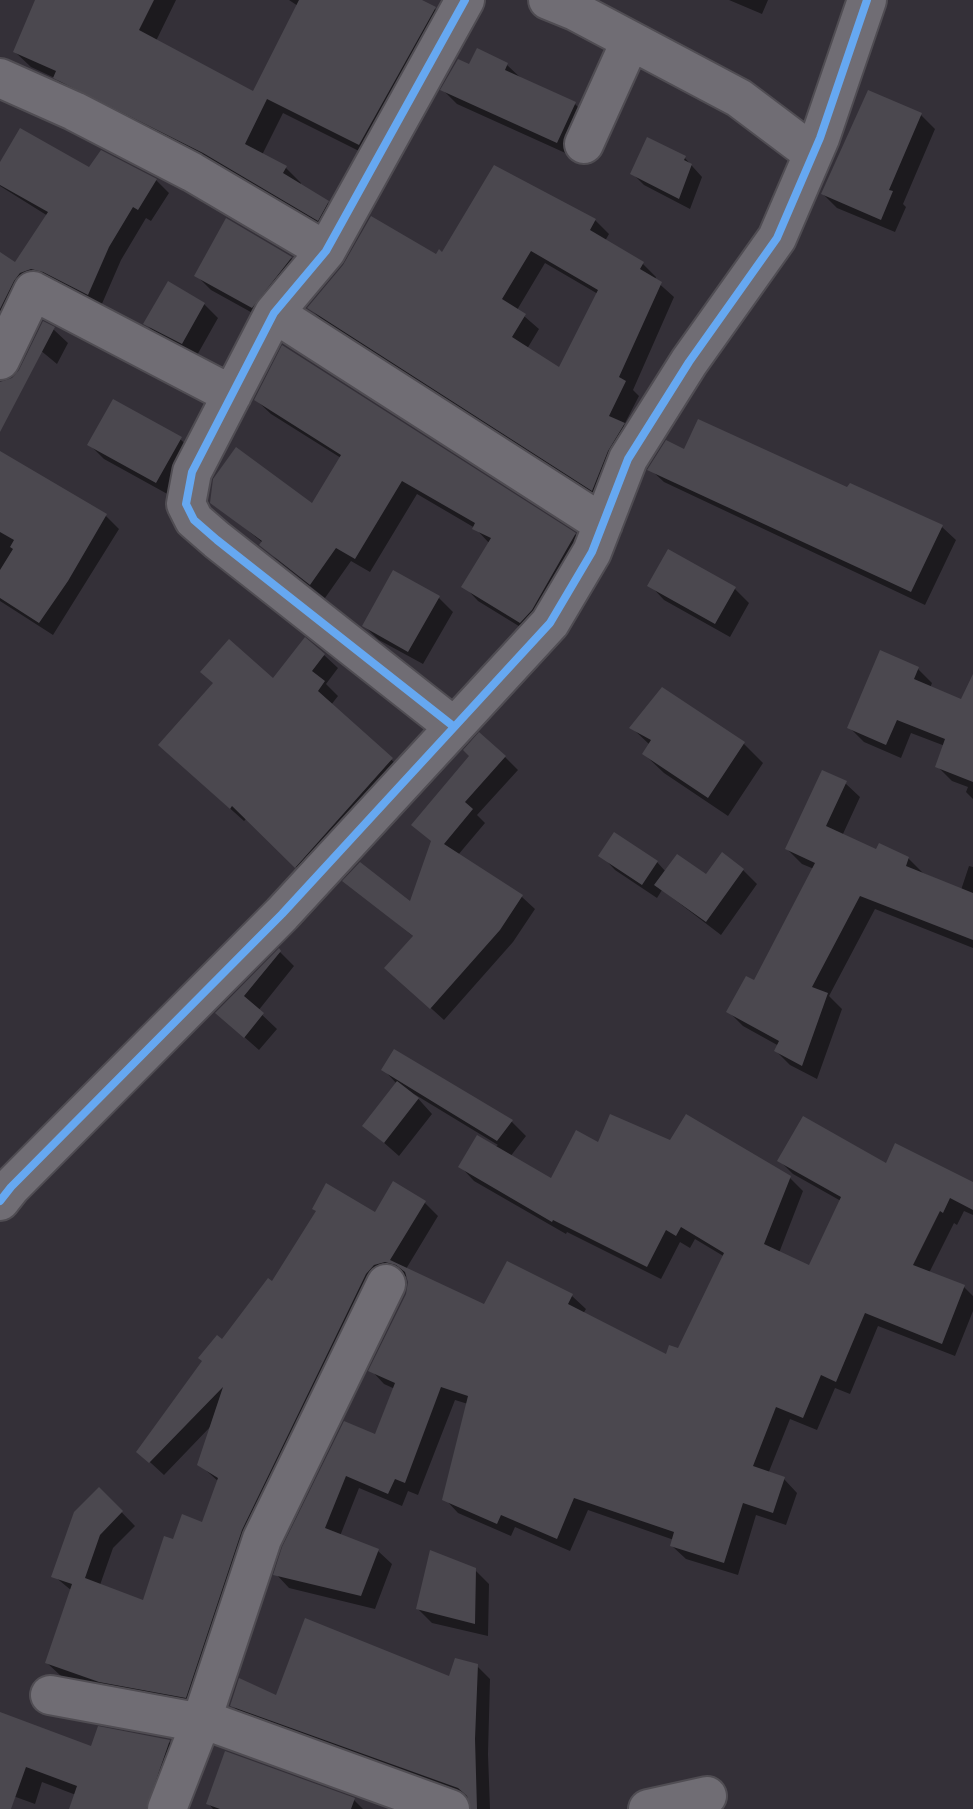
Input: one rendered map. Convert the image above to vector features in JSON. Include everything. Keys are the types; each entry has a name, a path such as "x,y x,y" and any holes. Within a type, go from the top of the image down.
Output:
{"street":[{"path":"453,726 194,520 186,504 192,472 274,313 326,251 465,0"},
{"path":"548,0 575,11 739,98 812,153"},
{"path":"0,1201 282,914 550,623 592,552 628,459 689,362 777,238 820,138 867,0"},
{"path":"584,144 630,42"},
{"path":"0,78 74,111 192,172 326,251"},
{"path":"0,360 33,291 232,395"},
{"path":"274,313 603,524"},
{"path":"167,1809 202,1719 262,1539 386,1284"},
{"path":"50,1695 196,1722 202,1719 450,1809"},
{"path":"648,1809 707,1796"}],"building":[{"path":"35,0 154,0 139,30 253,91 299,0 422,0 436,7 359,145 267,99 245,144 287,166 283,173 329,201 318,221 203,153 53,78 56,71 13,52"},
{"path":"477,48 508,63 505,70 576,102 557,143 440,90 458,59 469,64"},
{"path":"868,90 922,113 889,190 893,191 881,220 821,194"},
{"path":"20,128 89,167 101,150 157,179 138,210 133,207 109,247 88,295 31,269 20,273 0,309 0,252 15,262 48,212 0,185 0,162"},
{"path":"647,137 686,156 684,160 692,164 679,199 630,174"},
{"path":"494,165 596,219 590,230 644,262 640,269 662,282 619,377 626,381 609,416 625,423 608,451 592,491 307,308 343,265 371,216 436,254 439,249 442,252","holes":["531,251 598,290 559,367 512,337 526,314 502,299"]},
{"path":"226,218 292,257 252,308 194,276"},
{"path":"168,281 205,303 182,344 143,324"},
{"path":"43,321 55,327 0,432 0,382 12,378 19,370"},
{"path":"282,345 576,533 532,610 520,623 461,587 491,538 472,529 475,523 402,481 355,559 336,548 310,585 259,545 262,541 210,503 213,479 236,447 312,503 341,455 254,400"},
{"path":"113,399 182,437 156,483 87,445"},
{"path":"698,419 847,487 850,483 943,525 911,592 647,470 666,440 684,449"},
{"path":"0,451 107,514 39,623 0,598 0,570 13,549 10,547 14,540 0,532"},
{"path":"668,549 736,587 715,624 647,586"},
{"path":"393,570 440,596 408,652 362,626"},
{"path":"305,637 325,654 312,671 325,681 318,691 393,758 295,868 232,806 230,809 158,745 213,683 200,672 229,639 273,678"},
{"path":"880,650 919,667 914,679 961,699 973,674 973,782 935,767 945,739 897,720 886,745 847,728"},
{"path":"662,687 745,742 708,798 642,754 651,740 629,728"},
{"path":"479,732 506,756 465,802 473,809 444,844 523,895 500,930 430,1009 384,968 413,936 342,881 360,862 410,901 431,841 411,825 469,756 463,750"},
{"path":"822,770 847,781 826,826 876,849 879,843 909,857 906,866 973,893 973,940 860,896 812,987 828,993 802,1066 774,1051 779,1041 726,1012 746,976 754,980 815,863 785,849"},
{"path":"614,832 658,861 642,885 598,856"},
{"path":"722,852 744,869 706,922 654,885 677,854 706,874"},
{"path":"279,948 281,951 244,996 264,1013 244,1038 215,1013"},
{"path":"394,1049 513,1120 497,1141 381,1070"},
{"path":"397,1081 419,1098 384,1143 362,1126"},
{"path":"610,1114 670,1140 686,1114 791,1176 764,1244 809,1265 841,1197 777,1161 803,1116 886,1163 895,1143 973,1182 973,1210 950,1198 943,1213 940,1211 913,1265 965,1285 942,1344 865,1313 836,1382 821,1375 803,1418 776,1407 753,1466 785,1477 773,1513 743,1503 724,1563 670,1546 674,1532 574,1498 557,1539 501,1515 497,1524 442,1500 468,1396 441,1387 405,1483 395,1479 388,1494 346,1476 325,1528 379,1549 361,1596 273,1575 282,1547 344,1421 375,1434 395,1383 368,1371 406,1294 408,1282 405,1272 396,1265 385,1262 374,1265 366,1274 242,1530 186,1698 99,1682 45,1663 72,1584 51,1577 74,1512 99,1487 123,1511 100,1535 85,1578 143,1600 164,1536 173,1539 182,1514 202,1522 218,1478 197,1465 223,1387 149,1463 136,1452 202,1361 198,1358 217,1335 222,1339 268,1278 272,1281 316,1211 312,1209 326,1183 375,1212 393,1181 426,1201 390,1260 484,1304 507,1261 573,1294 568,1304 666,1354 669,1345 678,1348 724,1253 681,1227 676,1236 666,1230 647,1267 552,1222 458,1167 477,1135 551,1178 576,1130 598,1142"},
{"path":"430,1550 476,1568 475,1624 416,1609"},
{"path":"305,1618 449,1676 455,1658 478,1664 475,1739 477,1809 471,1809 467,1796 458,1788 230,1706 239,1678 276,1695"},
{"path":"0,1712 91,1746 98,1726 170,1740 146,1809 69,1809 77,1786 26,1767 11,1809 0,1809"},
{"path":"225,1751 355,1798 351,1809 220,1809 206,1804"}],"cycle path":[{"path":"453,726 217,540 194,520 186,504 192,472 274,313 326,251 465,0"},
{"path":"0,1201 282,914 550,623 592,552 628,459 689,362 777,238 820,138 867,0"}]}
